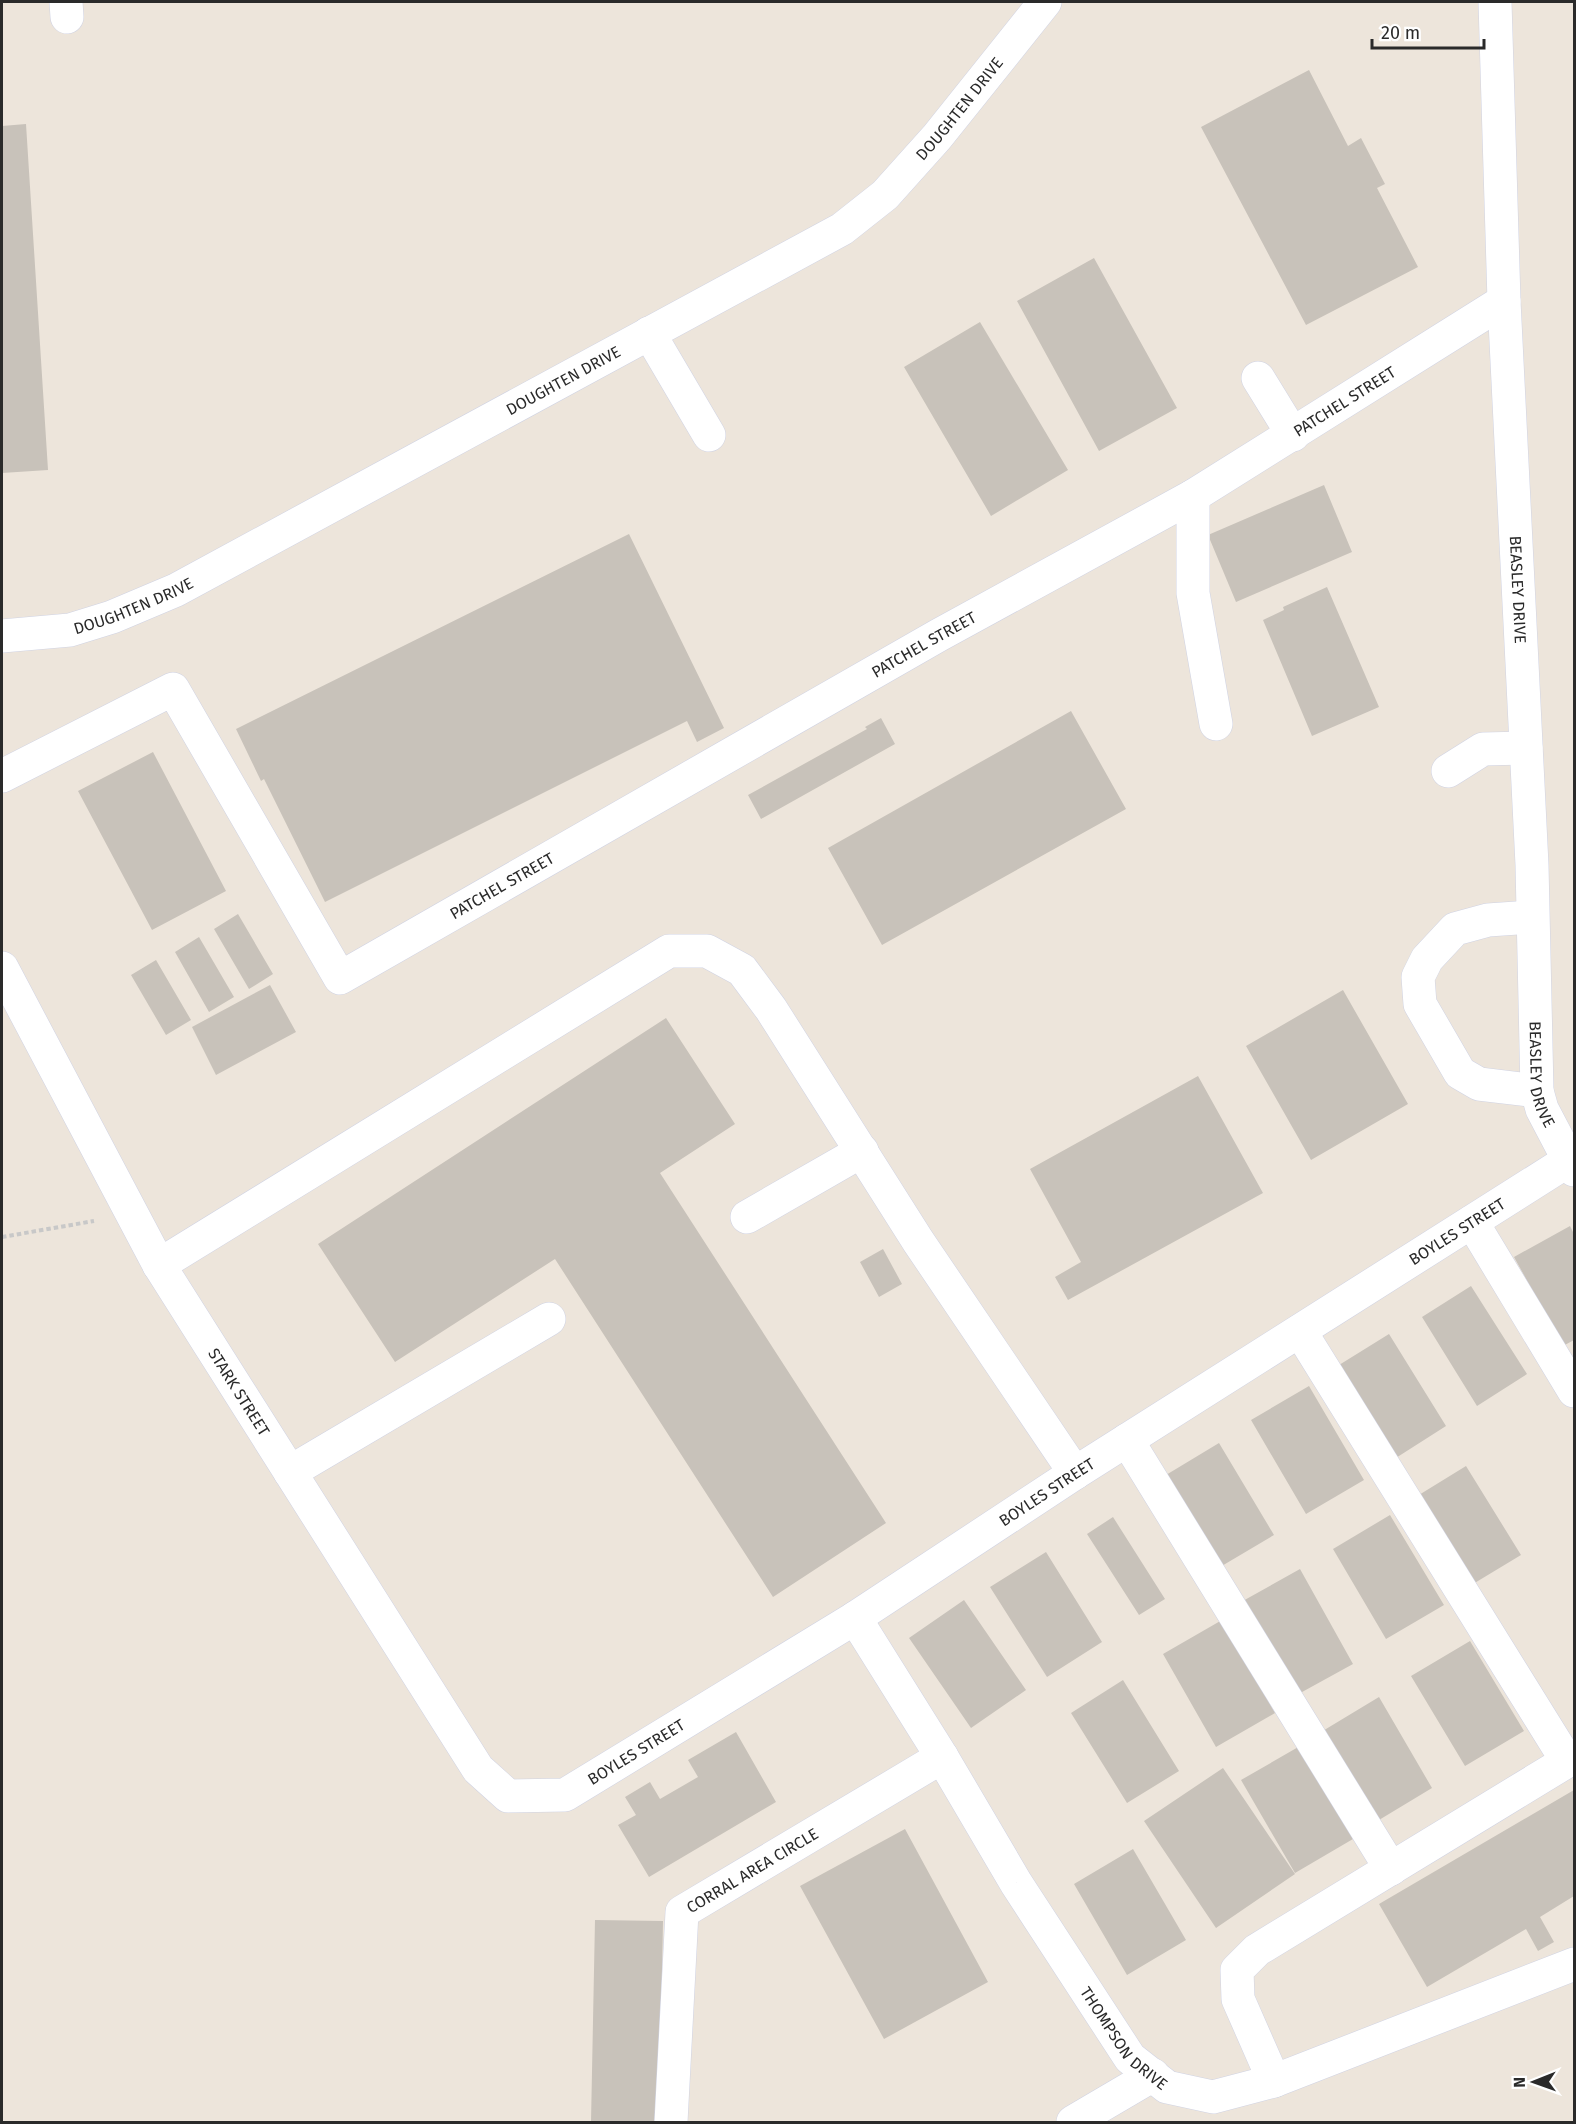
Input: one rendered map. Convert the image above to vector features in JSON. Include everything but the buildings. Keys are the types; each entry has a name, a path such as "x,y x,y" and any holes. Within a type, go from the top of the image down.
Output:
{"street":[{"name":"DOUGHTEN DRIVE","path":"2,636 70,630 112,617 176,590 842,229 885,195 937,137 1045,2"},
{"name":"BEASLEY DRIVE","path":"1495,2 1504,301 1532,865 1537,1091 1542,1109 1573,1163"},
{"name":"PATCHEL STREET","path":"2,776 172,689 340,978 939,635 1193,496 1504,301"},
{"path":"649,333 709,435"},
{"path":"1258,378 1293,435"},
{"path":"1193,496 1192,593 1216,724"},
{"path":"1448,771 1484,749 1526,748"},
{"path":"1532,917 1488,920 1455,929 1427,959 1418,977 1420,1005 1460,1073 1479,1084 1537,1091"},
{"path":"159,1264 669,951 707,951 742,970 771,1009 918,1241 1075,1473"},
{"name":"STARK STREET","path":"2,968 130,1215 159,1264 478,1769 508,1796"},
{"path":"747,1217 861,1151"},
{"name":"BOYLES STREET","path":"508,1796 565,1795 855,1618 1075,1473 1300,1330 1472,1222 1573,1163"},
{"path":"1472,1222 1575,1391"},
{"path":"290,1472 549,1319"},
{"path":"1274,2081 1238,1999 1237,1970 1257,1950 1571,1759 1300,1330"},
{"path":"1127,1440 1391,1869"},
{"name":"THOMPSON DRIVE","path":"855,1618 942,1756 1017,1883 1130,2058 1167,2087 1213,2097 1274,2081 1575,1964"},
{"name":"CORRAL AREA CIRCLE","path":"671,2122 682,1912 942,1756"},
{"path":"1073,2122 1153,2075"}],"path":[{"path":"2,1238 130,1215"}]}
